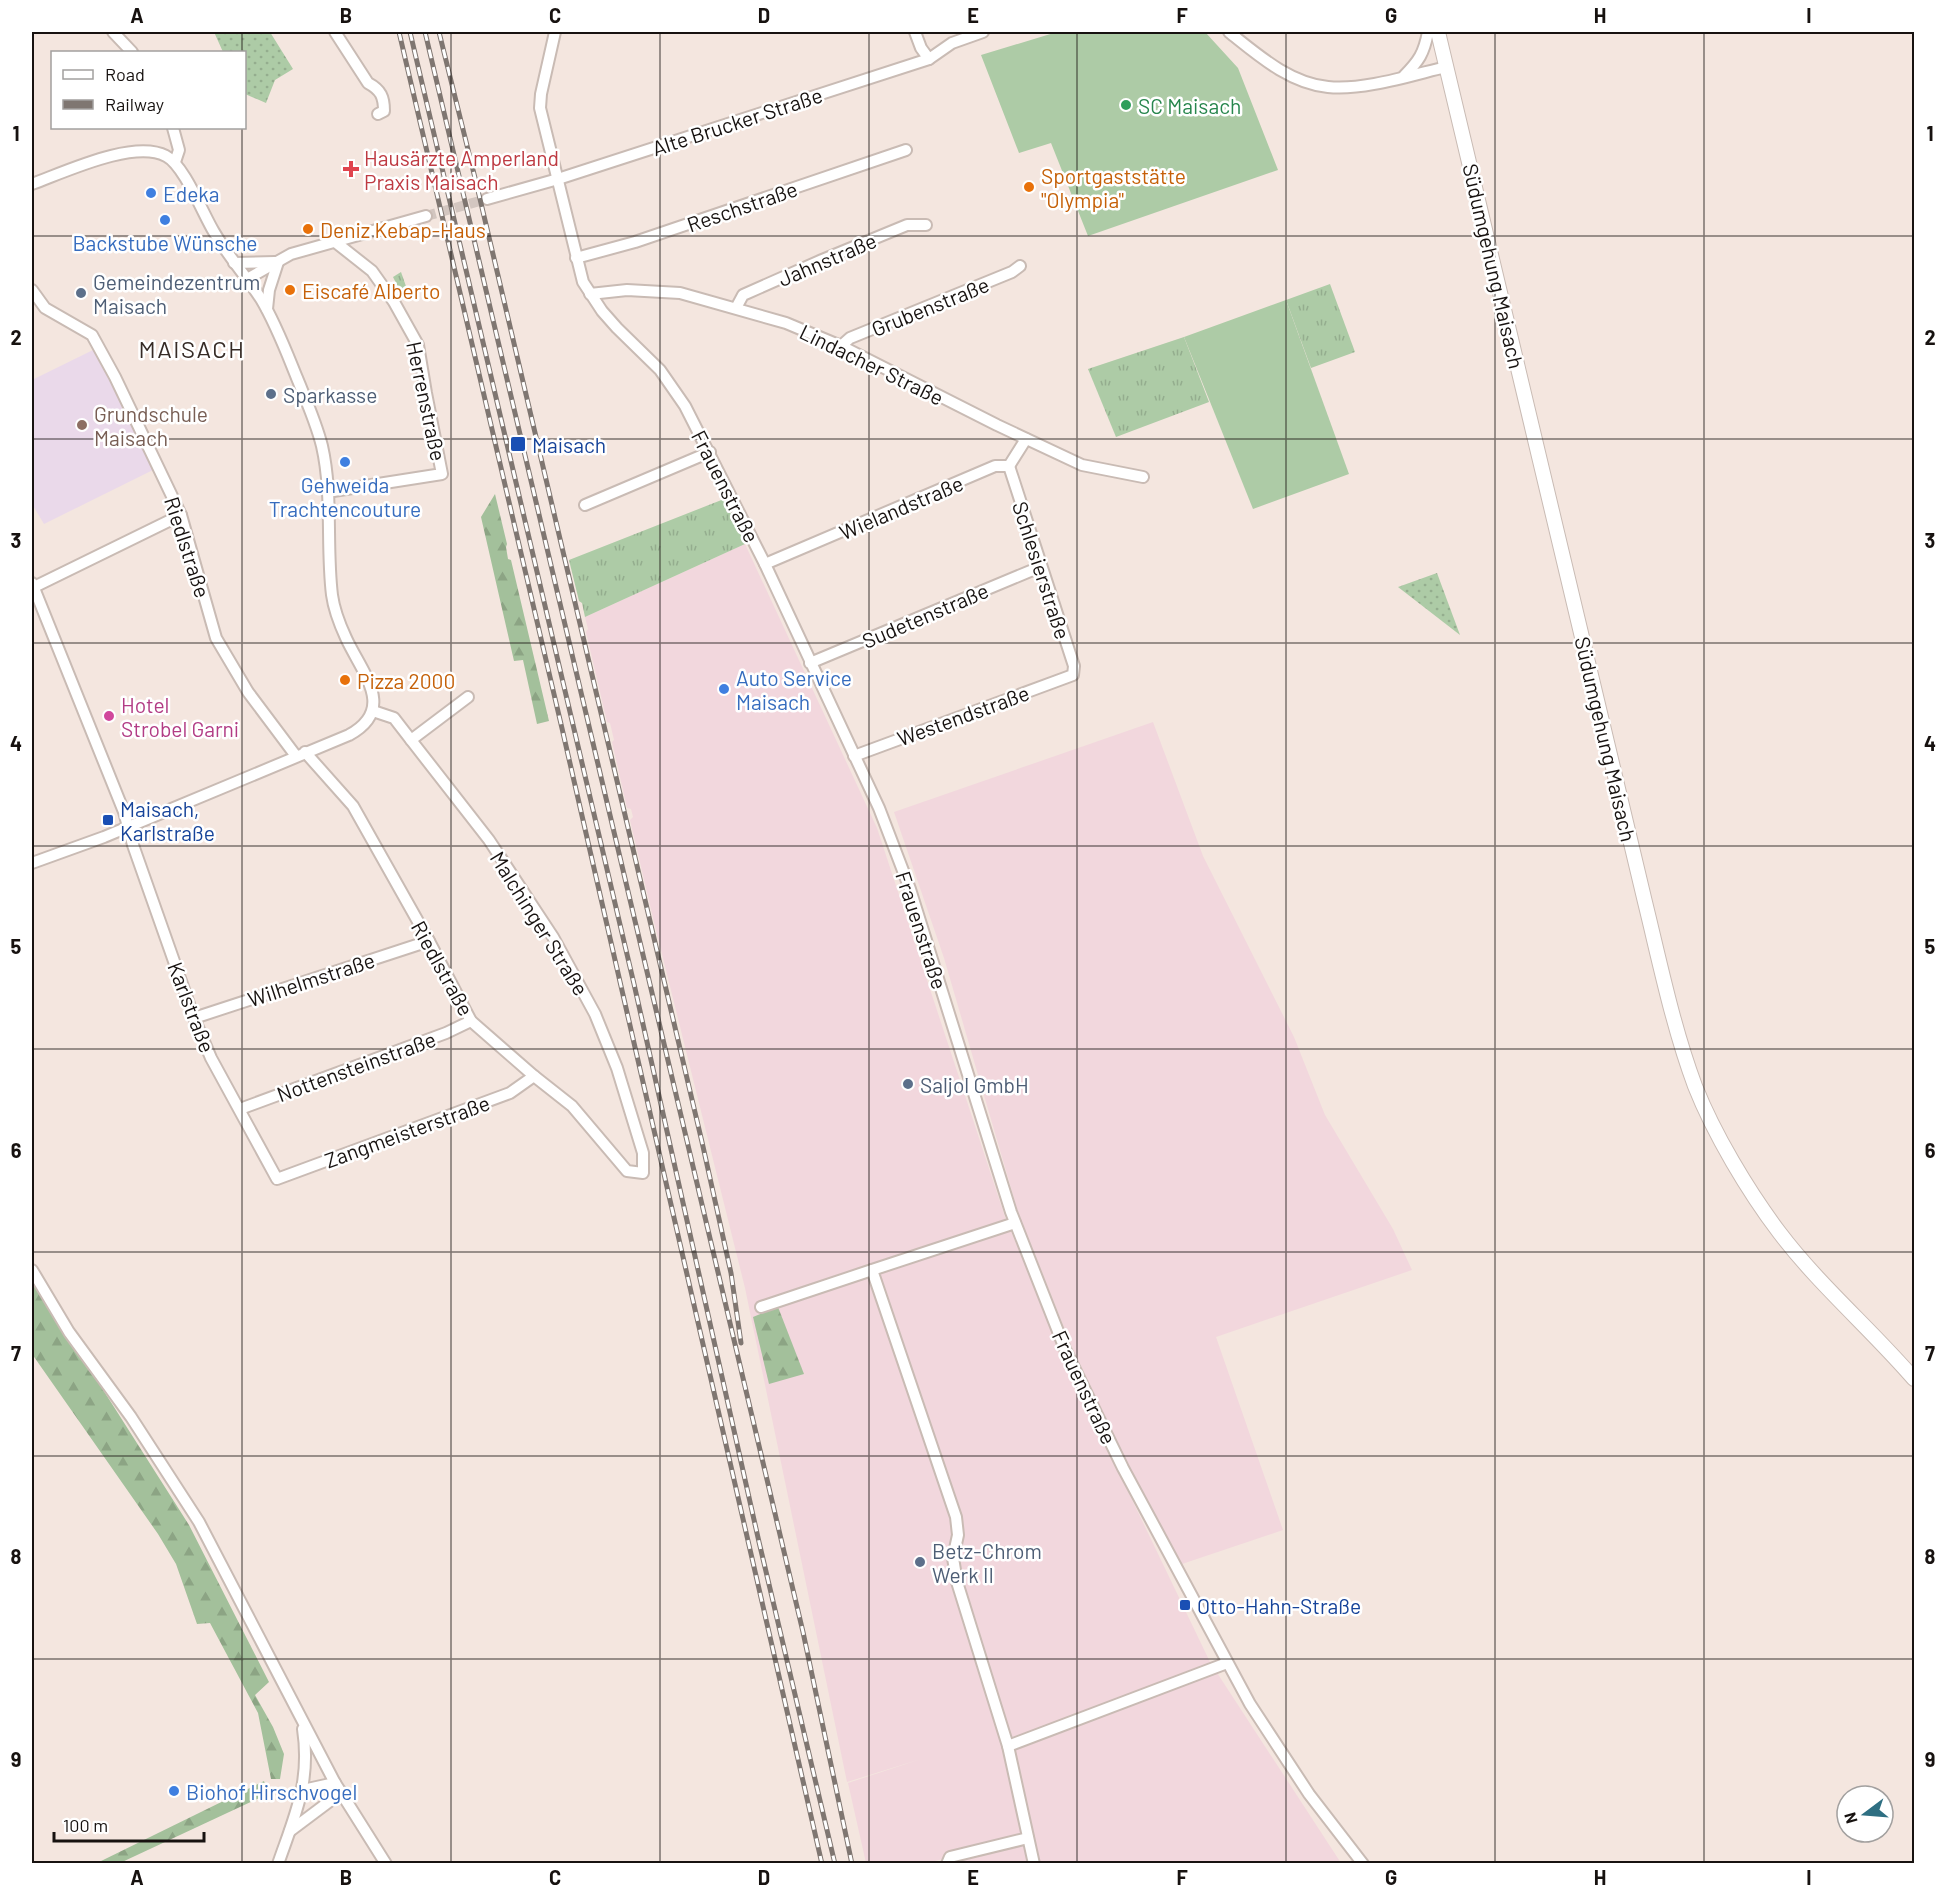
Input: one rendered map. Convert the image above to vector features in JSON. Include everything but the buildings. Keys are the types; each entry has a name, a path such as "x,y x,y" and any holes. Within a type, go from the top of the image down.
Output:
{"main road":[{"name":"Südumgehung Maisach","path":"1438,32 1645,902 1680,1040 1696,1088 1747,1185 1778,1231 1807,1267 1914,1380"}],"street":[{"path":"113,32 131,51"},
{"path":"334,32 368,83 377,88 384,99 384,111 378,114"},
{"name":"Frauenstraße","path":"555,32 540,108 581,276 590,294 616,328 660,370 680,397 765,564 879,808 910,890 1015,1223 1065,1349 1123,1468 1250,1704 1309,1794 1363,1863"},
{"path":"915,32 921,48 929,59"},
{"name":"Alte Brucker Straße","path":"487,200 929,59 951,43 983,32"},
{"path":"1229,32 1277,68 1296,78 1328,87 1363,85 1446,67"},
{"path":"1404,76 1416,64 1425,49 1428,32"},
{"path":"173,129 179,150 175,162"},
{"name":"Reschstraße","path":"576,258 635,242 906,150"},
{"path":"32,184 131,151 148,151 167,156 182,171 218,240 267,309 312,414 322,447 333,596 346,638 372,687 374,701 373,711 360,729 128,828 32,863"},
{"path":"250,282 291,254 426,216"},
{"name":"Jahnstraße","path":"736,308 743,295 822,260 907,225 926,225"},
{"name":"Herrenstraße","path":"327,492 442,474 418,345 394,302 372,271 334,242"},
{"path":"234,262 278,262"},
{"path":"267,309 273,274 278,262"},
{"name":"Grubenstraße","path":"841,346 850,338 971,290 1012,272 1020,266"},
{"path":"250,282 273,274"},
{"name":"Lindacher Straße","path":"590,294 627,290 680,293 786,323 841,346 1082,465 1143,477"},
{"name":"Riedlstraße","path":"32,291 45,308 92,335 181,515 216,638 222,651 248,692 301,754 353,806 471,1021 572,1106 627,1171 643,1173"},
{"path":"1009,466 1026,439"},
{"path":"585,505 710,452"},
{"name":"Wielandstraße","path":"765,564 995,466 1009,466"},
{"name":"Schlesierstraße","path":"1009,466 1074,666 1073,675"},
{"path":"32,586 181,515"},
{"name":"Sudetenstraße","path":"810,663 1040,567"},
{"name":"Karlstraße","path":"32,586 124,812 194,1018 211,1058 277,1179"},
{"name":"Westendstraße","path":"854,756 1073,675"},
{"path":"411,740 468,697"},
{"name":"Malchinger Straße","path":"373,711 394,718 493,846 553,937 596,1014 617,1068 644,1153 643,1173"},
{"name":"Wilhelmstraße","path":"194,1018 429,941"},
{"name":"Nottensteinstraße","path":"240,1109 446,1033 471,1021"},
{"name":"Zangmeisterstraße","path":"277,1179 510,1093 534,1076"},
{"path":"761,1307 1015,1223"},
{"path":"32,1270 69,1332 131,1417 199,1521 338,1788 386,1863"},
{"path":"872,1270 956,1517 958,1535 953,1558 957,1582 1008,1746 1034,1863"},
{"path":"1008,1746 1227,1663"},
{"path":"278,1863 303,1790 306,1764 302,1719"},
{"path":"303,1790 338,1788"},
{"path":"290,1831 318,1809 338,1788"},
{"path":"947,1863 950,1857 1028,1838"}],"shaded area":[{"name":"Grundschule Maisach","path":"93,350 98,354 155,469 44,524 32,504 32,380"},
{"path":"745,544 877,828 1005,1217 1061,1352 1210,1662 1341,1863 932,1863 1002,1844 927,1863 866,1863 848,1783 921,1759 847,1782 745,1288 653,918 630,820 633,817 631,809 627,808 612,742 614,740 610,723 607,722 586,632 588,629 585,617"},
{"path":"1153,722 1203,856 1294,1037 1325,1115 1393,1229 1412,1270 1216,1337 1283,1530 1182,1564 1124,1458 1071,1345 1018,1212 944,958 894,812"}],"green space":[{"path":"214,32 270,32 293,69 275,80 266,103 246,94 246,51 223,51"},
{"name":"SC Maisach","path":"1057,32 1206,33 1238,68 1278,170 1088,236 1051,143 1019,153 981,55"},
{"path":"401,272 408,292 402,295 393,277"},
{"path":"1330,284 1355,352 1311,368 1286,300"},
{"path":"1286,300 1349,474 1253,509 1184,337"},
{"path":"1184,337 1209,402 1116,437 1088,369"},
{"path":"495,494 507,544 508,559 511,560 549,721 537,724 523,660 514,661 481,517"},
{"path":"724,499 745,544 585,617 569,560"},
{"path":"1437,573 1460,635 1398,587"},
{"path":"32,1278 189,1525 269,1682 255,1695 273,1727 284,1754 280,1779 271,1779 258,1713 210,1623 197,1624 176,1564 158,1534 32,1354"},
{"path":"778,1307 804,1374 769,1384 753,1317"},
{"path":"264,1781 268,1794 120,1863 97,1863"}],"tunnel":[{"path":"426,216 487,199"}],"railway":[{"path":"399,32 561,724 822,1864"},
{"path":"410,32 634,984 759,1542 835,1864"},
{"path":"425,32 803,1632 852,1864"},
{"path":"439,32 702,1142 731,1273 741,1343"}],"place":[{"name":"SC Maisach","path":"1126,105"},
{"name":"Hausärzte Amperland Praxis Maisach","path":"351,169"},
{"name":"Sportgaststätte \"Olympia\"","path":"1029,187"},
{"name":"Edeka","path":"151,193"},
{"name":"Backstube Wünsche","path":"165,220"},
{"name":"Deniz Kebap-Haus","path":"308,229"},
{"name":"Eiscafé Alberto","path":"290,290"},
{"name":"Gemeindezentrum Maisach","path":"81,293"},
{"name":"Sparkasse","path":"271,394"},
{"name":"Grundschule Maisach","path":"82,425"},
{"name":"Maisach","path":"518,444"},
{"name":"Gehweida Trachtencouture","path":"345,462"},
{"name":"Pizza 2000","path":"345,680"},
{"name":"Auto Service Maisach","path":"724,689"},
{"name":"Hotel Strobel Garni","path":"109,716"},
{"name":"Maisach, Karlstraße","path":"108,820"},
{"name":"Saljol GmbH","path":"908,1084"},
{"name":"Betz-Chrom Werk II","path":"920,1562"},
{"name":"Otto-Hahn-Straße","path":"1185,1605"},
{"name":"Biohof Hirschvogel","path":"174,1791"}],"district":[{"name":"MAISACH","path":"192,348"}]}
